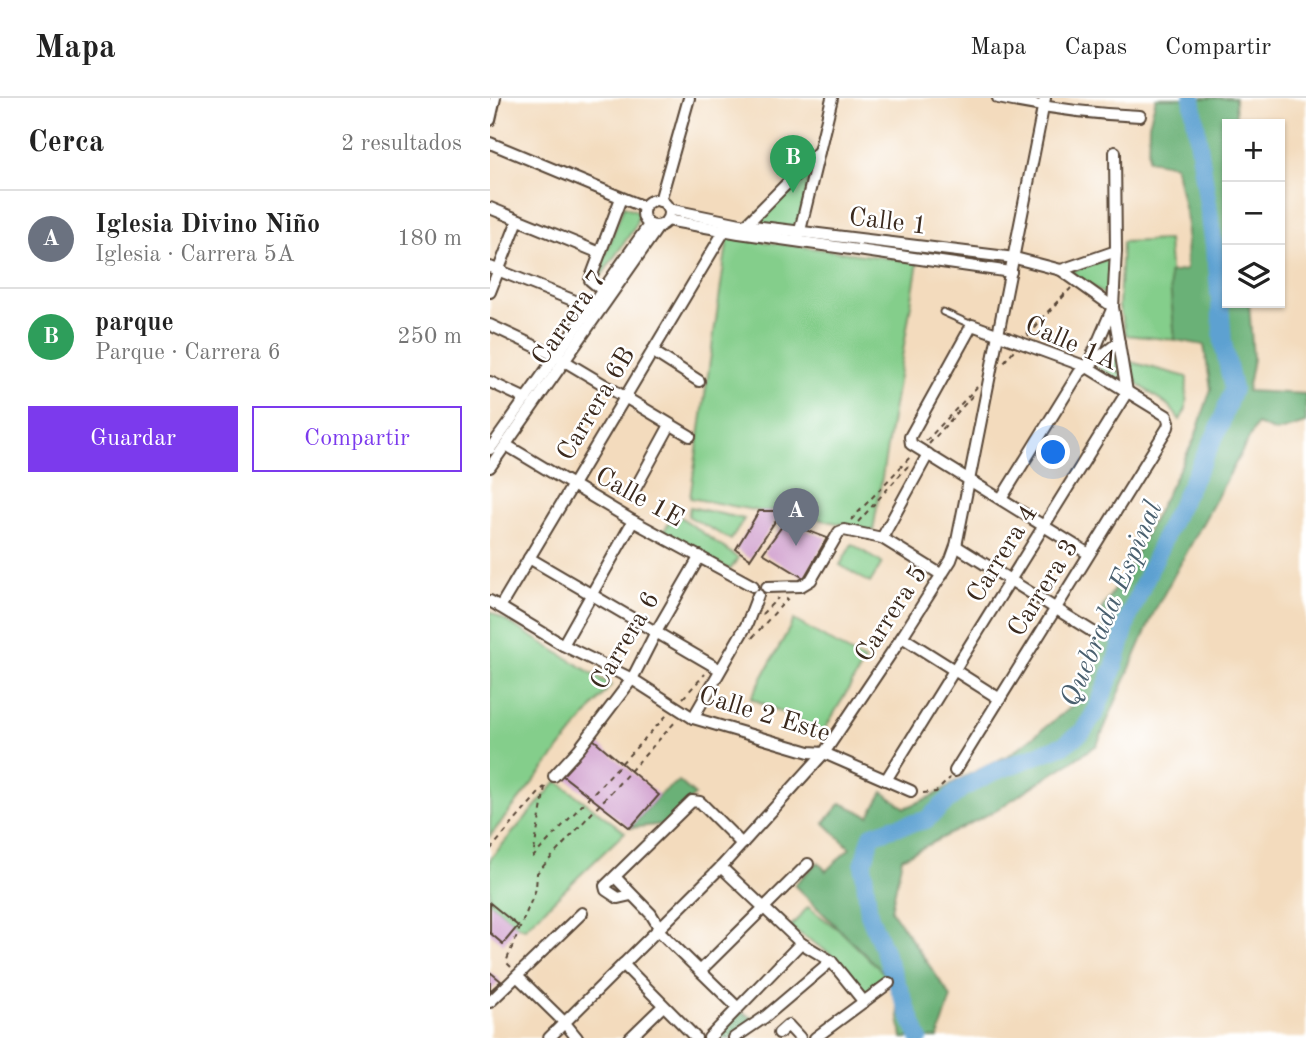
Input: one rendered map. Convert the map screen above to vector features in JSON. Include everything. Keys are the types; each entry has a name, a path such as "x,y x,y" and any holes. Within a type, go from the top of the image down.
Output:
{"street":[{"path":"490,120 495,98"},
{"name":"Carrera 7","path":"495,443 560,358 661,216 689,98"},
{"path":"799,237 832,98"},
{"path":"999,98 1044,103 1090,114 1140,116"},
{"name":"Carrera 5","path":"549,1038 721,867 824,754 942,575 956,546 1044,103"},
{"path":"490,143 644,207"},
{"path":"742,230 818,151"},
{"path":"1115,152 1116,251 1113,307 1127,392"},
{"path":"602,290 590,281 621,198"},
{"path":"654,200 661,216 643,217 644,207 654,200"},
{"path":"490,208 600,253"},
{"name":"Carrera 7","path":"490,467 495,443 526,399 560,358 602,290 661,216"},
{"name":"Calle 1","path":"661,216 799,237 1015,258 1061,270 1113,307"},
{"path":"490,292 494,269 518,220"},
{"name":"Carrera 6B","path":"495,604 529,558 727,227"},
{"name":"Calle 1","path":"799,237 1012,272"},
{"path":"1061,270 1116,251"},
{"path":"494,269 590,307"},
{"path":"1087,367 1113,307"},
{"path":"490,325 560,358 690,436"},
{"path":"972,325 910,437 911,444 1089,554"},
{"name":"Calle 1A","path":"972,325 1087,367 1167,415 1168,427"},
{"path":"1001,499 1079,373 1119,342"},
{"path":"652,351 699,381"},
{"path":"490,382 526,399"},
{"name":"Carrera 4","path":"886,780 1127,392"},
{"path":"634,491 670,425"},
{"name":"Carrera 3","path":"955,771 1168,427"},
{"name":"Calle 1E","path":"495,443 573,484 755,590"},
{"path":"882,538 928,454"},
{"path":"563,645 633,521"},
{"path":"693,718 747,624 755,590 765,594 767,587 801,586 811,580 838,532 844,530 882,538 942,575"},
{"path":"956,546 1093,632"},
{"name":"Carrera 6","path":"554,776 579,749 632,679 700,556"},
{"path":"529,558 719,669"},
{"name":"Calle 2 Este","path":"495,604 563,645 632,679 693,718 824,754 911,791"},
{"path":"902,637 999,699"},
{"path":"632,895 618,898 606,890 605,886 692,801 700,802 742,844"},
{"path":"700,971 808,864"},
{"path":"721,867 801,943 831,961 864,1002"},
{"path":"616,878 651,914 658,928 737,1007"},
{"path":"490,1002 582,913"},
{"path":"709,1038 801,943"},
{"path":"734,1038 765,1017 831,961"},
{"path":"623,964 696,1038"},
{"path":"518,977 577,1038"},
{"path":"815,1038 889,983"},
{"path":"631,1038 663,1006"},
{"path":"765,1017 777,1035 789,1025 800,1038"}],"lane":[{"name":"Calle 1A","path":"943,312 972,325"}],"path":[{"path":"911,791 936,792 955,771"},
{"path":"490,850 554,776"}],"green space":[{"path":"1156,98 1235,98 1236,119 1222,119 1222,308 1249,308 1253,359 1247,391 1306,394 1306,423 1276,432 1257,424 1154,612 1097,745 993,812 902,858 891,910 951,997 938,1038 902,1038 894,983 794,885 818,862 826,871 850,848 824,823 841,803 869,816 883,792 905,808 933,796 958,780 1011,754 1071,707 1085,679 1108,616 1101,610 1132,561 1194,440 1211,389 1204,345 1175,340 1169,273 1186,270 1187,221 1175,165 1148,160 1149,124"},
{"path":"813,161 797,231 748,223"},
{"path":"624,206 639,212 635,227 599,279 596,278"},
{"path":"728,237 918,262 873,531 782,511 759,511 690,498"},
{"path":"1168,240 1175,340 1126,335 1119,307 1122,242"},
{"path":"1113,256 1108,297 1070,272"},
{"path":"1116,347 1124,384 1094,365"},
{"path":"1127,361 1187,377 1186,409 1180,420 1170,407 1138,384"},
{"path":"690,507 744,519 731,540 688,516"},
{"path":"675,513 738,558 730,570 662,534"},
{"path":"852,544 882,563 870,583 840,565"},
{"path":"490,611 611,685 490,836"},
{"path":"794,620 865,661 823,732 751,698"},
{"path":"557,781 625,832 525,928 518,926 490,903 490,859"},
{"path":"679,781 695,795 665,824 630,828 659,795"},
{"path":"808,907 843,933 887,976 864,994 829,953 790,927"},
{"path":"741,1011 756,1020 730,1038 713,1038"}],"building":[{"path":"759,511 782,511 750,559 736,549"},
{"path":"785,522 827,538 804,578 763,553"},
{"path":"593,739 659,795 630,828 562,775"},
{"path":"490,903 518,926 503,944 490,933"},
{"path":"490,972 501,981 490,991"}],"waterway":[{"name":"Quebrada Espinal","path":"919,1038 869,914 863,864 872,835 926,820 961,789 991,773 1064,745 1083,731 1096,711 1114,667 1129,616 1169,527 1220,426 1233,389 1223,343 1217,265 1192,98"}],"place":[{"name":"parque","path":"793,193"},
{"name":"Iglesia Divino Niño","path":"796,546"}]}
